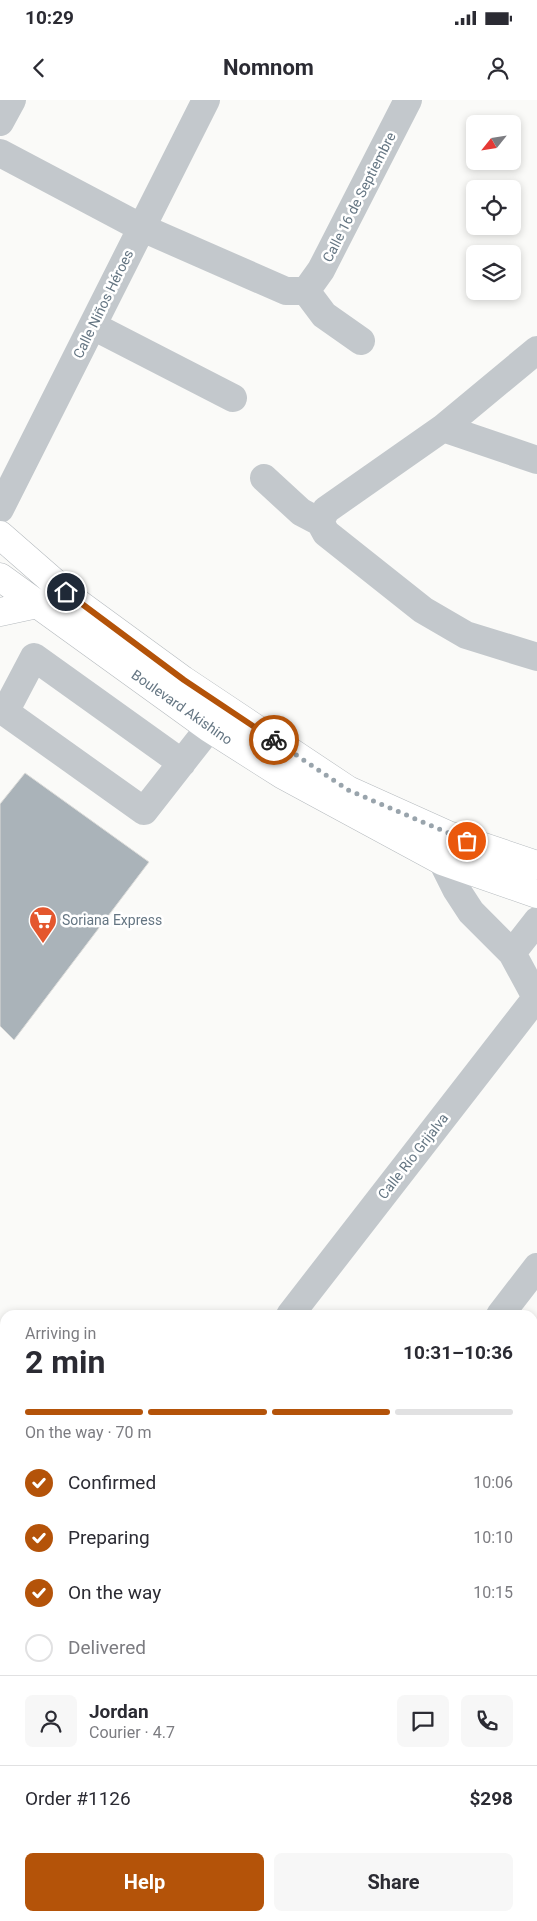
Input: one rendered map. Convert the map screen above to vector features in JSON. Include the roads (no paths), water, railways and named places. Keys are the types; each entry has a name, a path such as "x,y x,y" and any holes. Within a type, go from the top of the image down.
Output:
{"main road":[{"name":"Boulevard Akishino","path":"0,535 79,604 200,691 348,790 448,835 537,865"},
{"name":"Boulevard Akishino","path":"0,577 208,728 282,775 442,861 537,894"},
{"path":"0,612 37,604"}],"street":[{"path":"0,122 12,100"},
{"name":"Calle Niños Héroes","path":"0,509 93,326 140,227 206,100"},
{"name":"Calle 16 de Septiembre","path":"306,292 321,270 408,100"},
{"path":"0,153 140,227 286,291 306,292 324,315 361,341"},
{"path":"93,326 233,398"},
{"path":"320,522 326,510 443,428 537,350"},
{"path":"443,428 537,460"},
{"path":"264,478 301,512 320,522 326,533 423,610 466,635 537,657"},
{"path":"182,763 34,657 2,713 144,811 182,763 208,728"},
{"path":"448,835 442,861 456,889 470,912 512,953 536,998"},
{"path":"512,953 537,921"},
{"name":"Calle Río Grijalva","path":"294,1310 536,998"},
{"path":"504,1310 537,1267"}],"place":[{"name":"Soriana Express","path":"43,944"}]}
